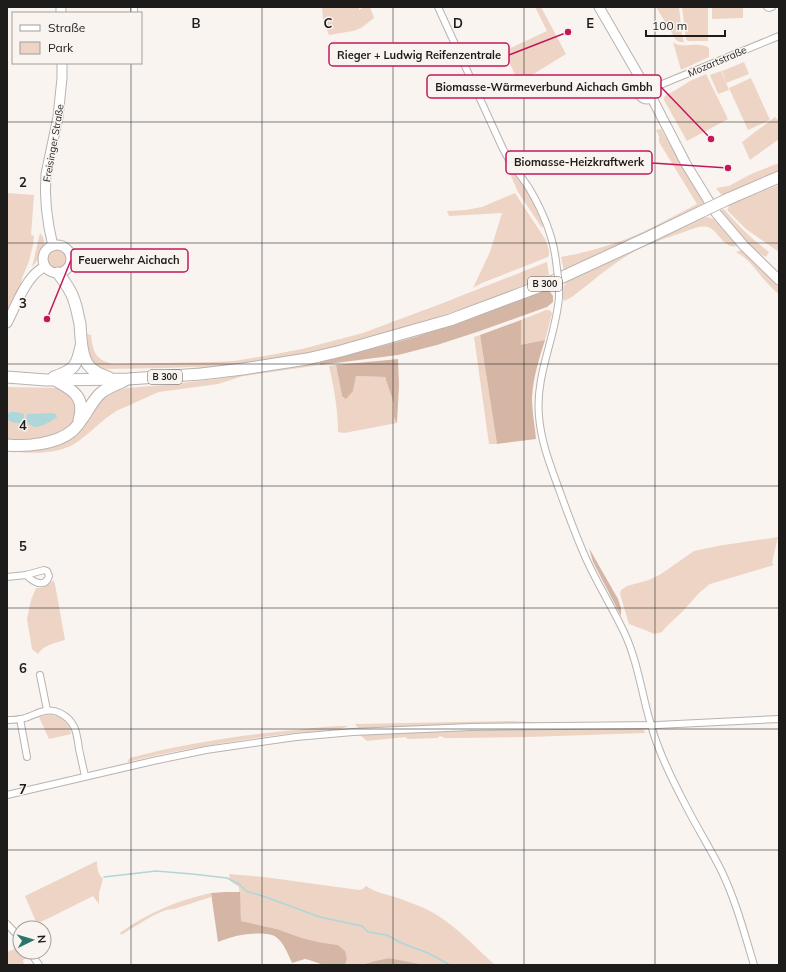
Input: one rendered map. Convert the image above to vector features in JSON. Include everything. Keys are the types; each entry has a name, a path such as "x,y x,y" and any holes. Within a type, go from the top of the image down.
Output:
{"highway":[{"name":"B 300","path":"7,377 50,380 128,379 201,374 307,359 341,351 450,320 556,280 728,199 779,177"},
{"path":"63,271 77,311 85,358 90,367 97,373 114,379"},
{"path":"50,380 72,368 77,361 82,342"},
{"path":"7,444 29,445 48,442 62,437 76,427 98,396 109,388 128,379"},
{"path":"50,380 71,389 80,401 81,412 76,427"}],"main road":[{"path":"599,7 643,83"},
{"name":"Freisinger Straße","path":"53,246 47,218 45,183 58,117 62,85 62,64"},
{"path":"647,82 655,87 655,93 652,98 646,99 640,95 639,88 643,83 647,82"},
{"path":"652,98 689,170 716,213 753,255 779,280"},
{"path":"53,246 63,247 69,252 71,261 69,266 63,271 50,272 45,266 43,260 44,255 48,249 53,246"},
{"path":"7,323 30,280 45,266"}],"street":[{"path":"438,7 506,154 529,188 541,212 552,242 556,261 559,297 558,313 540,382 538,398 540,432 545,451 581,547 624,632 636,664 651,726 658,746 684,803 721,870 730,890 738,911 754,965"},
{"path":"767,7 772,7"},
{"name":"Mozartstraße","path":"655,87 779,36"},
{"path":"7,577 26,575"},
{"path":"40,675 47,710"},
{"path":"7,720 26,718 47,710 53,710 68,718 76,730 85,776"},
{"path":"20,719 27,757"},
{"path":"7,795 85,776 206,750 296,737 353,732 471,727 651,726 779,719"}],"green space":[{"path":"322,7 359,7 359,10 364,7 370,7 374,18 361,28 353,31 329,35 323,19"},
{"path":"535,7 541,7 566,54 519,83 504,51 547,31"},
{"path":"656,7 679,7 684,42 676,40"},
{"path":"682,7 708,7 708,41 688,41 686,39"},
{"path":"712,7 743,7 743,18 712,19"},
{"path":"673,42 681,45 705,46 709,48 709,57 681,70"},
{"path":"744,62 749,74 726,83 722,71"},
{"path":"721,71 729,90 718,94 710,75"},
{"path":"706,74 728,119 687,141 664,98 666,95 690,81"},
{"path":"751,78 770,120 748,130 729,88"},
{"path":"775,117 779,121 779,139 750,160 742,142"},
{"path":"661,129 682,166 706,203 646,235 564,271 561,257 604,247 625,239 645,231 697,204 659,142 659,136 656,130"},
{"path":"503,152 527,189 543,224 542,228 518,192 501,153"},
{"path":"779,163 779,173 723,197 716,188 729,186 751,174"},
{"path":"779,185 779,252 746,229 727,210 730,204"},
{"path":"7,193 34,195 31,235 34,236 29,261 22,278 20,290 7,314"},
{"path":"515,193 545,239 549,250 549,255 548,257 473,288 490,252 502,213 449,216 447,211 482,207"},
{"path":"724,209 745,232 769,252 766,257 755,251 746,243 719,211"},
{"path":"707,217 714,219 737,244 737,246 728,245 708,227 695,228 637,250 620,260 572,297 564,301 562,295 568,280 701,218"},
{"path":"40,233 44,242 43,251 32,267"},
{"path":"57,249 64,252 67,259 64,266 57,269 50,266 47,259 50,252"},
{"path":"742,250 779,287 779,294 750,263 736,252"},
{"path":"547,262 549,275 475,305 392,331 303,354 266,361 205,368 104,369 94,364 88,351 87,334 91,335 94,350 98,357 112,364 234,361 302,349 363,333"},
{"path":"546,310 550,310 552,314 545,340 521,346 521,320"},
{"path":"480,335 497,444 489,444 474,337"},
{"path":"320,361 320,365 243,376 218,384 159,392 116,411 80,440 61,450 30,453 7,451 7,448 67,439 84,427 96,404 107,393 117,389 217,379"},
{"path":"336,365 342,396 353,391 356,376 385,377 394,404 394,417 397,423 344,433 338,432 333,382 329,366"},
{"path":"7,387 61,388 73,396 77,412 72,423 61,431 42,438 18,441 7,439"},
{"path":"778,537 772,563 774,565 710,584 700,592 662,632 655,634 629,624 620,594 621,590 627,586 649,580 661,574 694,551"},
{"path":"53,580 65,640 46,646 38,654 32,649 27,619 31,600 36,588 46,587"},
{"path":"47,715 64,719 70,729 71,734 49,739 39,717"},
{"path":"511,721 553,723 359,729 355,724"},
{"path":"348,726 331,730 294,733 231,742 127,762 130,758 181,746 259,734"},
{"path":"640,727 645,733 528,737 445,738 440,736 437,738 408,739 405,737 367,741 360,735 411,731"},
{"path":"97,861 98,871 103,879 99,893 99,904 93,896 45,920 35,920 25,896"},
{"path":"229,874 264,877 359,890 366,886 377,892 398,898 436,914 462,934 495,965 422,965 389,958 361,965 345,965 347,959 338,945 318,942 277,929 241,921 239,887 230,881"},
{"path":"211,893 211,897 174,909 166,910 152,916 121,935 120,933 141,919 163,908 187,899"},
{"path":"12,950 12,960 23,960 24,965 7,965 7,952"}],"shaded area":[{"path":"548,289 553,296 553,302 547,307 480,331 437,345 398,355 320,365 320,361 415,337"},
{"path":"521,320 521,345 545,340 537,369 532,398 536,439 497,444 480,335"},
{"path":"398,359 399,385 397,423 394,417 394,404 385,377 356,376 353,391 346,399 342,396 336,365"},
{"path":"589,548 618,599 621,608 621,616 593,562"},
{"path":"240,892 241,921 277,929 318,942 338,945 345,951 347,959 345,965 324,965 305,959 292,963 281,942 276,937 267,934 243,935 218,942 211,893"},
{"path":"389,958 419,964 422,965 361,965"}],"water":[{"path":"10,412 24,414 24,422 18,423 10,421 7,418 7,415"},
{"path":"27,414 56,414 57,417 40,426 34,427 26,421"}],"waterway":[{"path":"104,877 156,871 227,878 239,884 246,891 320,917 362,926 368,932 387,935 399,942 428,953 450,965"}],"place":[{"name":"Rieger + Ludwig Reifenzentrale","path":"568,32"},
{"name":"Biomasse-Wärmeverbund Aichach Gmbh","path":"711,139"},
{"name":"Biomasse-Heizkraftwerk","path":"728,168"},
{"name":"Feuerwehr Aichach","path":"47,319"}]}
